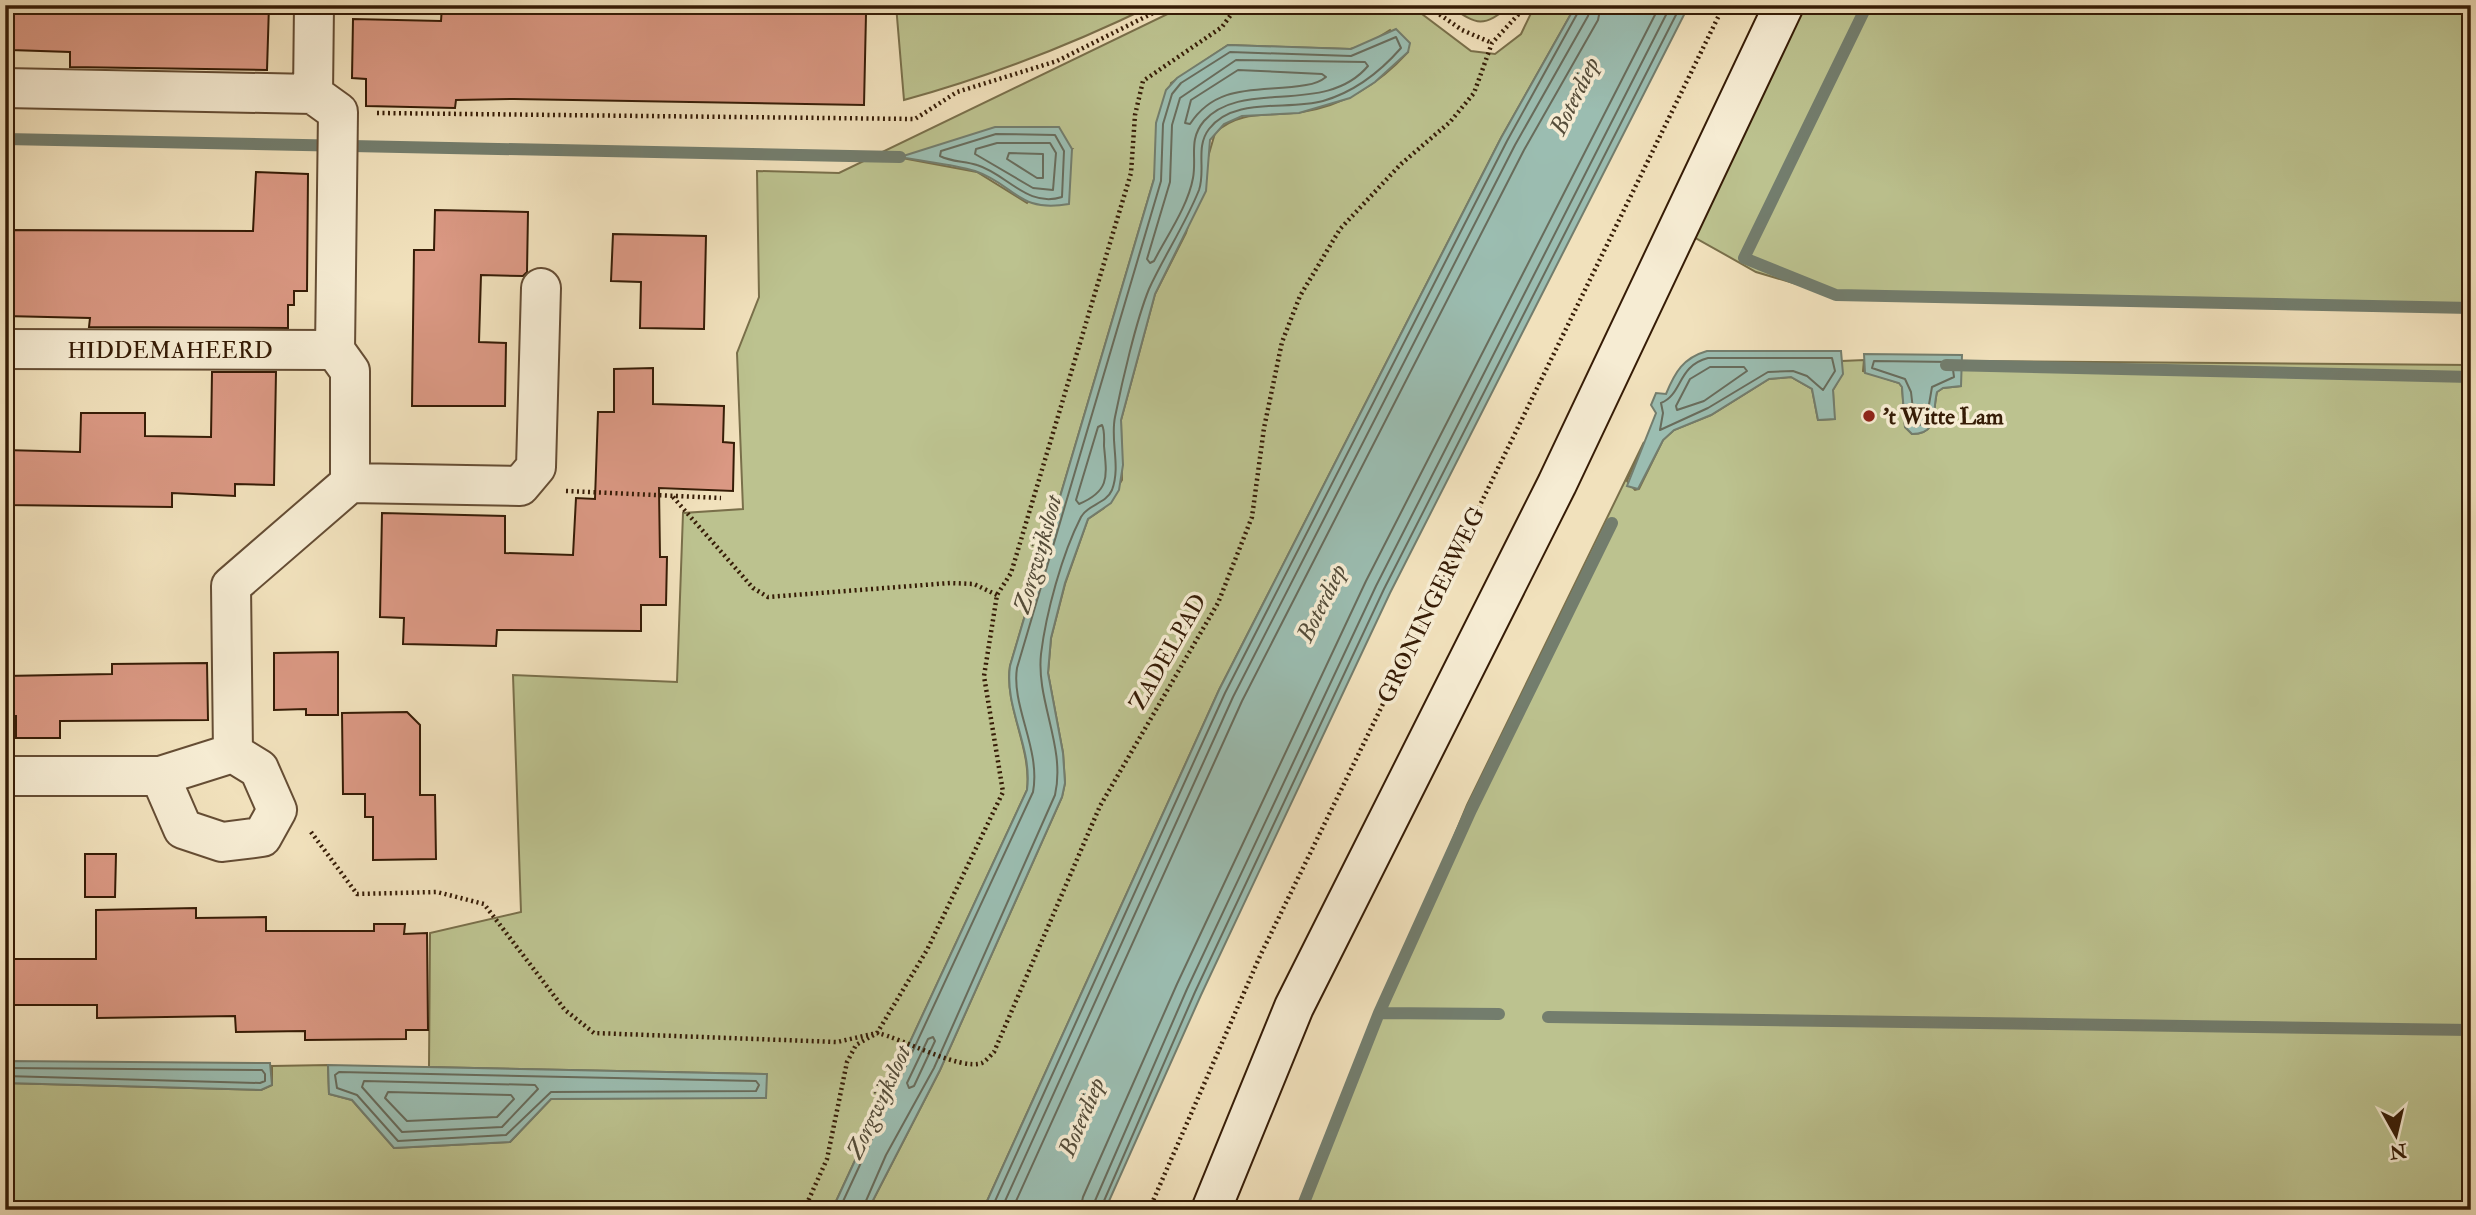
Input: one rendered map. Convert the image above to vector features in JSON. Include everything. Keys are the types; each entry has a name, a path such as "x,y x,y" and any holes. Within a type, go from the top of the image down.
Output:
{"street":[{"path":"314,5 336,175 335,350 351,371 350,483"},
{"path":"1211,1210 1294,1007 1556,484 1784,5"},
{"path":"5,88 326,103"},
{"path":"233,753 231,586 350,483 520,486 536,467 541,288"},
{"name":"HIDDEMAHEERD","path":"5,349 335,350"},
{"path":"5,776 160,776 233,753 259,769 277,810 262,837 222,842 183,829 160,776"}],"path":[{"path":"326,103 915,120 957,92 1057,61 1170,5"},
{"path":"804,1210 828,1159 847,1062 856,1045 877,1033 927,950 1003,792 984,676 997,595 1011,573 1131,173 1135,115 1143,81 1222,27 1238,5"},
{"path":"1426,5 1462,30 1492,43"},
{"name":"ZADELPAD","path":"877,1033 897,1037 957,1062 982,1063 994,1052 1100,806 1218,603 1252,517 1264,428 1282,342 1300,296 1340,229 1401,164 1450,122 1474,93 1492,43 1527,5"},
{"name":"GRONINGERWEG","path":"1149,1210 1261,956 1724,5"},
{"path":"520,486 721,498"},
{"path":"673,497 753,588 768,597 950,583 974,584 997,595"},
{"path":"277,810 296,813 357,894 437,892 484,904 565,1010 594,1033 837,1042 877,1033"}],"green space":[{"path":"896,5 1153,5 1031,58 904,100"},
{"path":"1186,5 1410,5 1471,51 1495,54 1521,34 1535,5 1576,5 1501,138 1219,690 983,1210 868,1210 940,1070 1062,797 1065,783 1063,753 1048,673 1051,638 1065,584 1088,519 1104,508 1122,480 1121,420 1155,294 1186,233 1215,133 1225,125 1245,117 1318,109 1360,91 1385,74 1408,52 1390,30 1366,45 1350,49 1228,45 1171,83 1154,179 1010,666 1011,696 1026,759 1027,790 832,1210 5,1210 5,1083 261,1090 272,1085 272,1066 328,1065 329,1094 352,1100 394,1148 510,1142 551,1099 765,1097 766,1074 429,1067 430,933 521,912 513,675 677,682 683,513 743,509 737,353 759,297 757,171 839,173","holes":["1072,149 1027,203 977,172 902,158"]},
{"path":"1448,5 1512,5 1493,18 1480,22"},
{"path":"1805,5 2471,5 2471,309 1840,297 1756,272 1692,236"},
{"path":"1864,360 1863,371 1899,383 1902,387 1905,427 1912,434 1921,433 1930,426 1937,392 1943,388 1961,386 1961,361 2471,365 2471,1210 1303,1210 1325,1148 1467,805 1644,442 1627,481 1635,490 1639,489 1663,440 1674,430 1711,415 1769,379 1791,377 1812,389 1818,420 1834,419 1833,390 1842,374 1842,361"}],"water":[{"name":"Boterdiep","path":"1576,5 1689,5 1390,593 1201,995 1105,1210 983,1210 1219,690 1501,138"},
{"path":"1396,29 1410,43 1408,52 1375,82 1350,98 1299,113 1242,116 1224,124 1210,140 1206,191 1155,294 1121,420 1123,465 1119,490 1111,503 1088,519 1065,583 1051,638 1048,673 1063,753 1065,783 1062,797 940,1070 868,1210 832,1210 1027,790 1026,759 1011,697 1010,666 1154,179 1156,123 1166,90 1177,78 1228,45 1351,49"},
{"path":"995,127 1059,127 1072,149 1069,204 1038,205 975,171 900,157"},
{"path":"1707,351 1841,351 1843,374 1833,390 1835,419 1818,420 1812,389 1791,377 1769,379 1711,415 1674,430 1663,440 1638,489 1627,486 1656,413 1651,405 1656,393 1666,394 1681,367"},
{"path":"1864,354 1962,355 1961,386 1943,388 1937,392 1930,426 1921,433 1912,434 1905,427 1902,387 1899,383 1865,373"},
{"path":"5,1061 270,1063 272,1085 261,1090 5,1083"},
{"path":"328,1065 767,1074 766,1098 551,1099 510,1142 394,1148 352,1100 329,1094"}],"building":[{"path":"12,5 269,5 267,70 70,67 70,52 11,50"},
{"path":"690,5 807,5 806,12 866,14 864,105 514,99 456,100 455,108 366,106 366,79 352,78 353,19 441,21 442,6 690,11"},
{"path":"256,172 308,174 307,291 294,291 294,305 288,305 288,328 89,327 90,318 5,316 5,230 253,231"},
{"path":"435,210 528,212 527,272 523,276 481,275 479,342 506,343 505,406 412,406 414,250 434,250"},
{"path":"613,234 706,236 704,329 640,328 641,282 611,281"},
{"path":"653,368 653,404 724,406 723,442 734,443 733,491 659,488 660,557 667,557 666,605 641,605 641,631 497,630 496,646 403,644 404,618 380,617 382,513 505,516 505,553 573,555 576,498 595,499 598,412 614,412 614,369"},
{"path":"212,372 276,372 274,485 235,484 235,496 172,493 172,507 5,505 5,450 80,452 81,413 145,413 145,436 211,437"},
{"path":"338,652 338,715 306,715 306,709 274,710 274,653"},
{"path":"207,663 208,720 60,721 60,738 16,738 16,716 5,716 5,676 112,674 112,664"},
{"path":"407,712 420,725 420,795 435,795 436,859 373,860 373,817 365,817 365,794 343,794 342,713"},
{"path":"85,854 116,854 115,897 85,897"},
{"path":"196,908 196,918 266,917 266,931 374,931 374,924 405,924 404,934 427,933 428,1030 406,1030 406,1039 305,1040 305,1031 236,1032 235,1016 97,1018 97,1005 5,1005 5,959 96,959 96,910"}],"waterway":[{"path":"1867,5 1744,258 1836,295 2471,308"},
{"path":"5,139 900,157"},
{"path":"1946,365 2471,377"},
{"path":"1379,1013 1471,810 1612,523"},
{"path":"1301,1210 1379,1013 1499,1014"},
{"path":"1548,1017 2471,1030"}],"place":[{"name":"'t Witte Lam","path":"1869,416"}],"water label":[{"name":"Zorgwijksloot","path":"1038,554"},
{"name":"Zorgwijksloot","path":"879,1102"}]}
